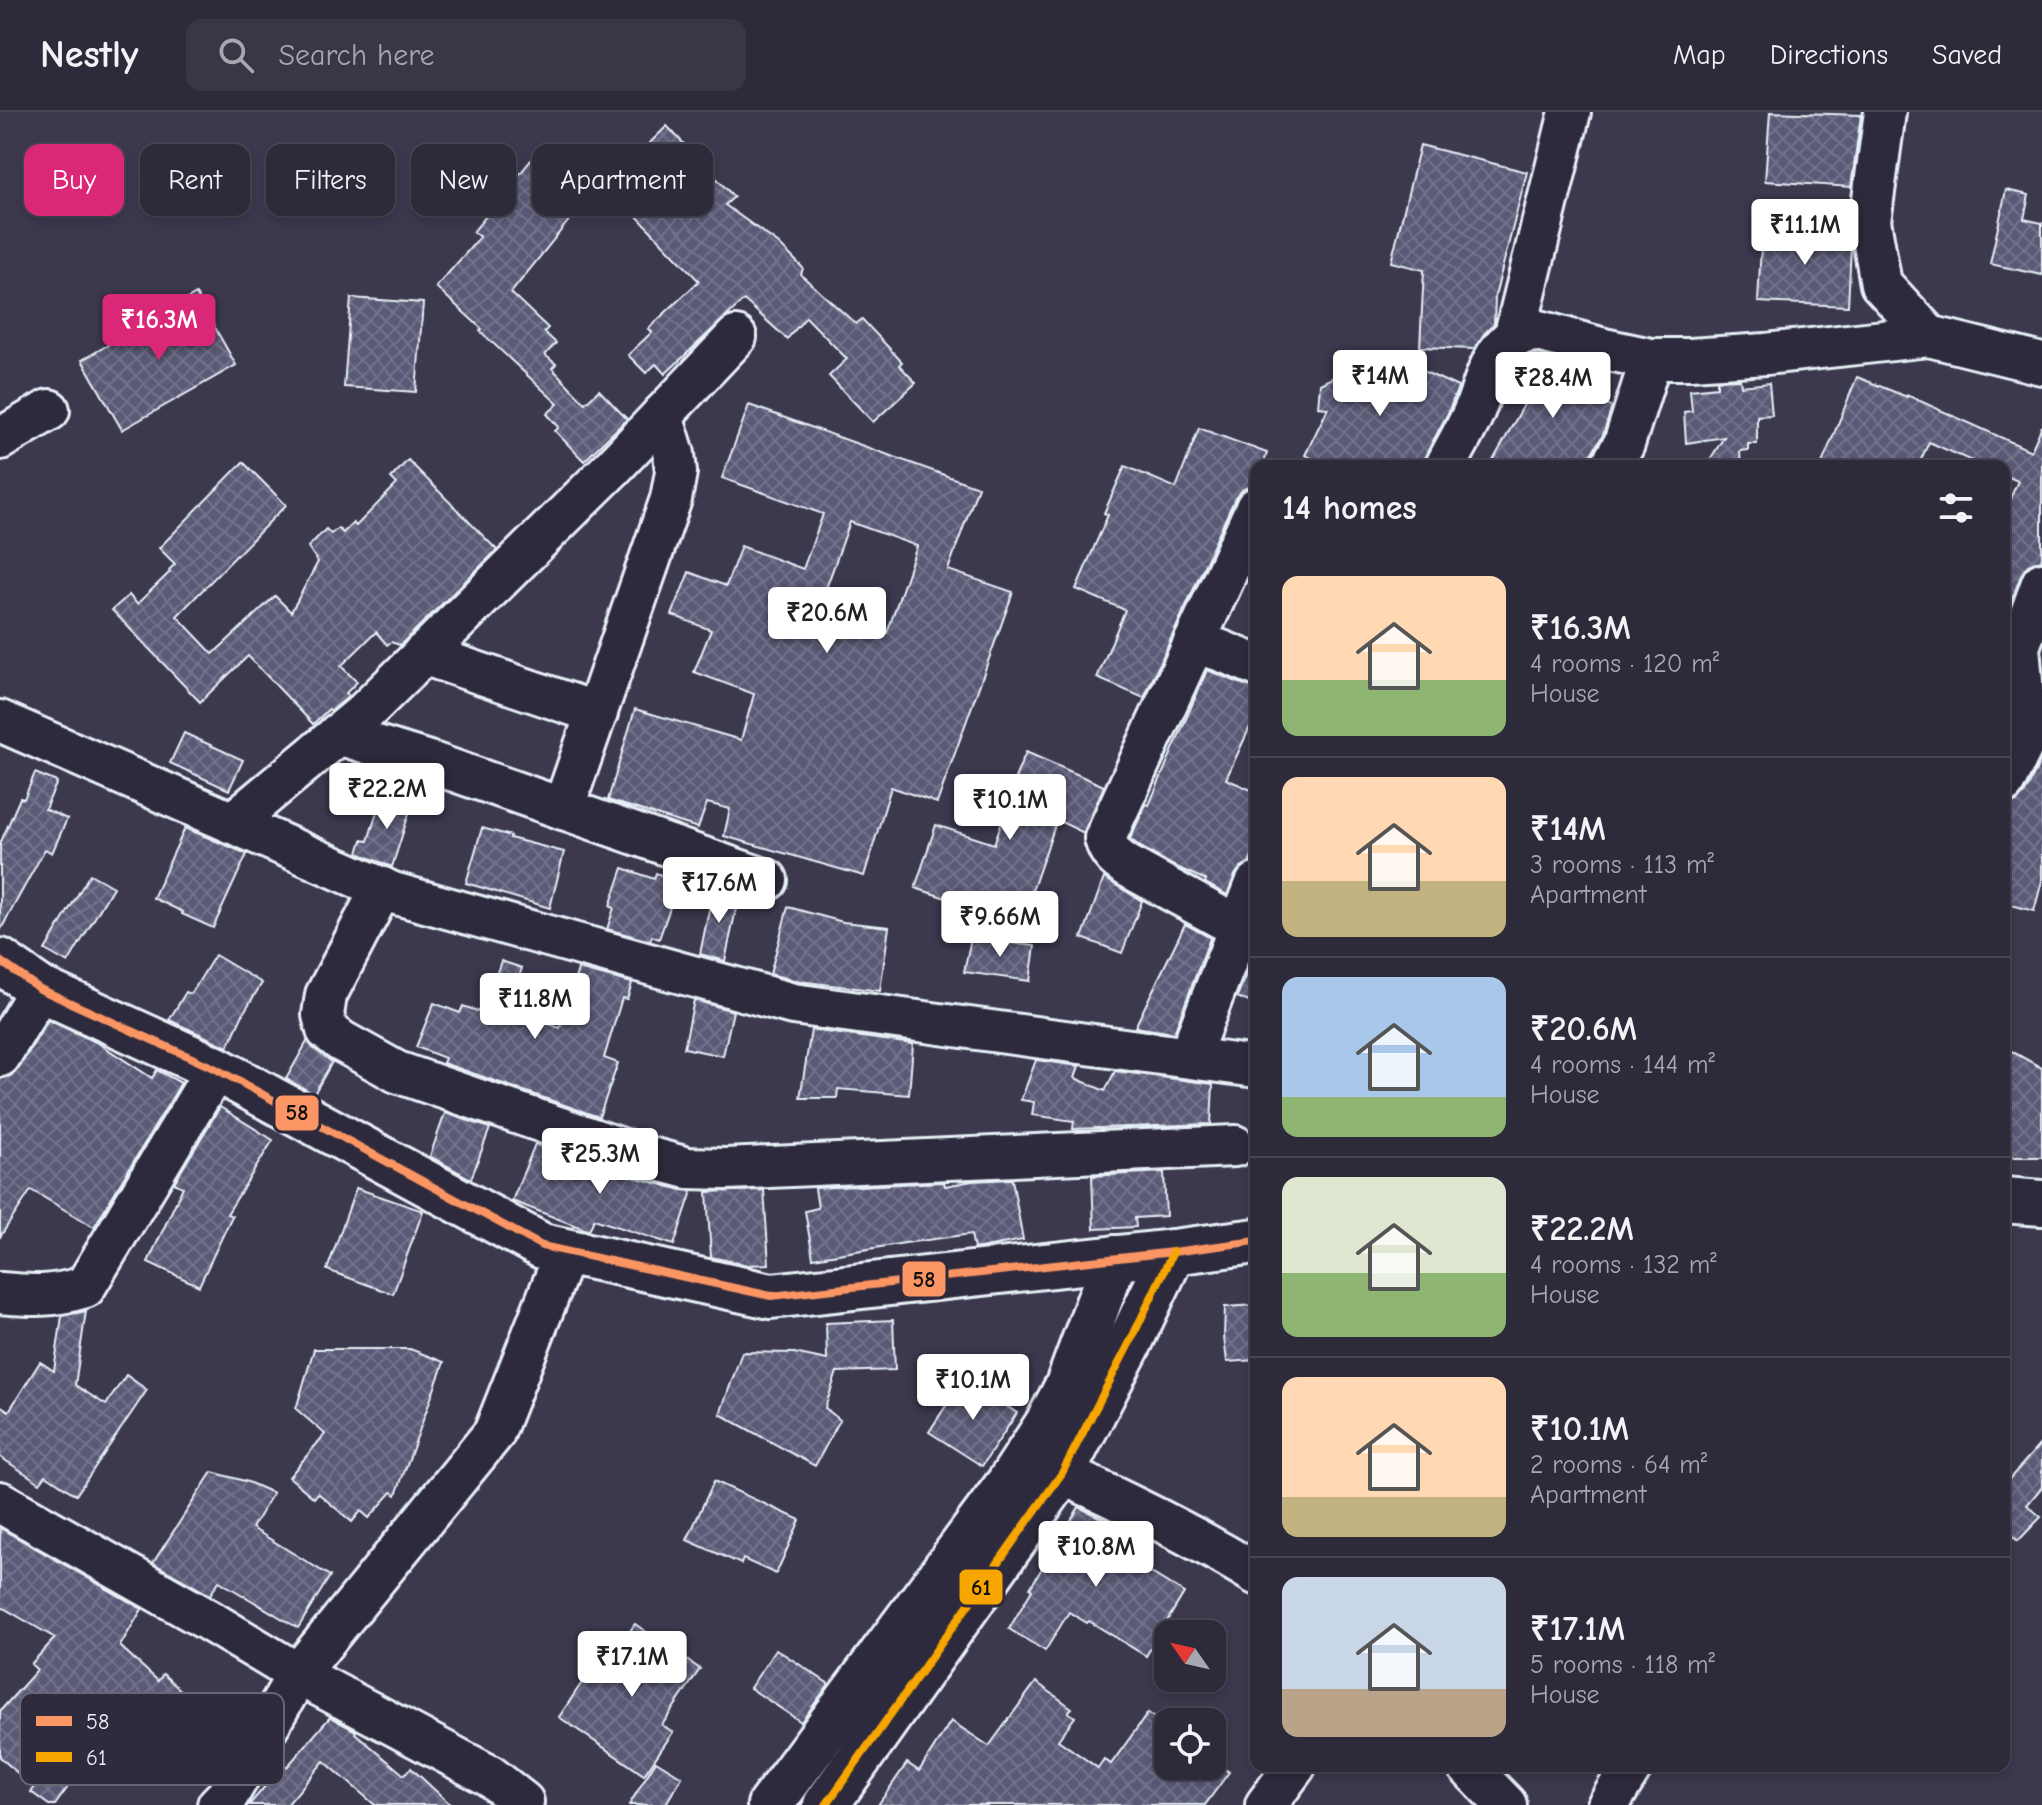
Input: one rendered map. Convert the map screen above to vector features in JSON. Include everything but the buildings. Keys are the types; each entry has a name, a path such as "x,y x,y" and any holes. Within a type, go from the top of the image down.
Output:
{"main road":[{"path":"0,961 40,989 216,1069 542,1246 771,1296 1250,1242"},
{"path":"2010,1200 2042,1203"},
{"path":"826,1805 1042,1467 1130,1342 1173,1252"},
{"path":"1042,1467 1048,1423 1068,1385 1115,1258"},
{"path":"770,1805 1009,1483 1042,1467"}],"street":[{"path":"1514,338 1570,112"},
{"path":"1885,112 1870,221 1881,284 1929,336"},
{"path":"1449,460 1474,410 1487,371 1502,347 1532,331 1651,359 1716,358 1929,336 2042,364"},
{"path":"232,823 364,713 613,467 736,337"},
{"path":"1615,460 1624,444 1651,359"},
{"path":"0,439 49,410"},
{"path":"563,809 671,499 676,472 662,415"},
{"path":"1238,927 1122,862 1108,848 1105,838 1250,521"},
{"path":"2010,771 2032,726 2023,693 2019,647 2042,583"},
{"path":"1194,643 1250,663"},
{"path":"423,654 597,713"},
{"path":"0,721 409,898 793,1004 1250,1066"},
{"path":"338,734 432,763 767,880"},
{"path":"382,888 326,995 323,1015 327,1030 397,1072 639,1155 688,1168 726,1169 1235,1146"},
{"path":"1189,1057 1250,898"},
{"path":"0,1056 40,989"},
{"path":"0,1293 45,1296 85,1287 216,1069"},
{"path":"284,1698 298,1674 494,1433 566,1251"},
{"path":"1042,1467 1245,1556"},
{"path":"0,1502 298,1674 490,1776 523,1802 521,1805"},
{"path":"1266,1805 1291,1772"},
{"path":"1474,1772 1506,1805"},
{"path":"1608,1805 1628,1772"},
{"path":"218,1805 234,1785"}],"transit line":[{"name":"58","path":"0,961 40,989 216,1069 542,1246 771,1296 1250,1242"},
{"name":"61","path":"826,1805 1062,1473 1173,1252"}]}
